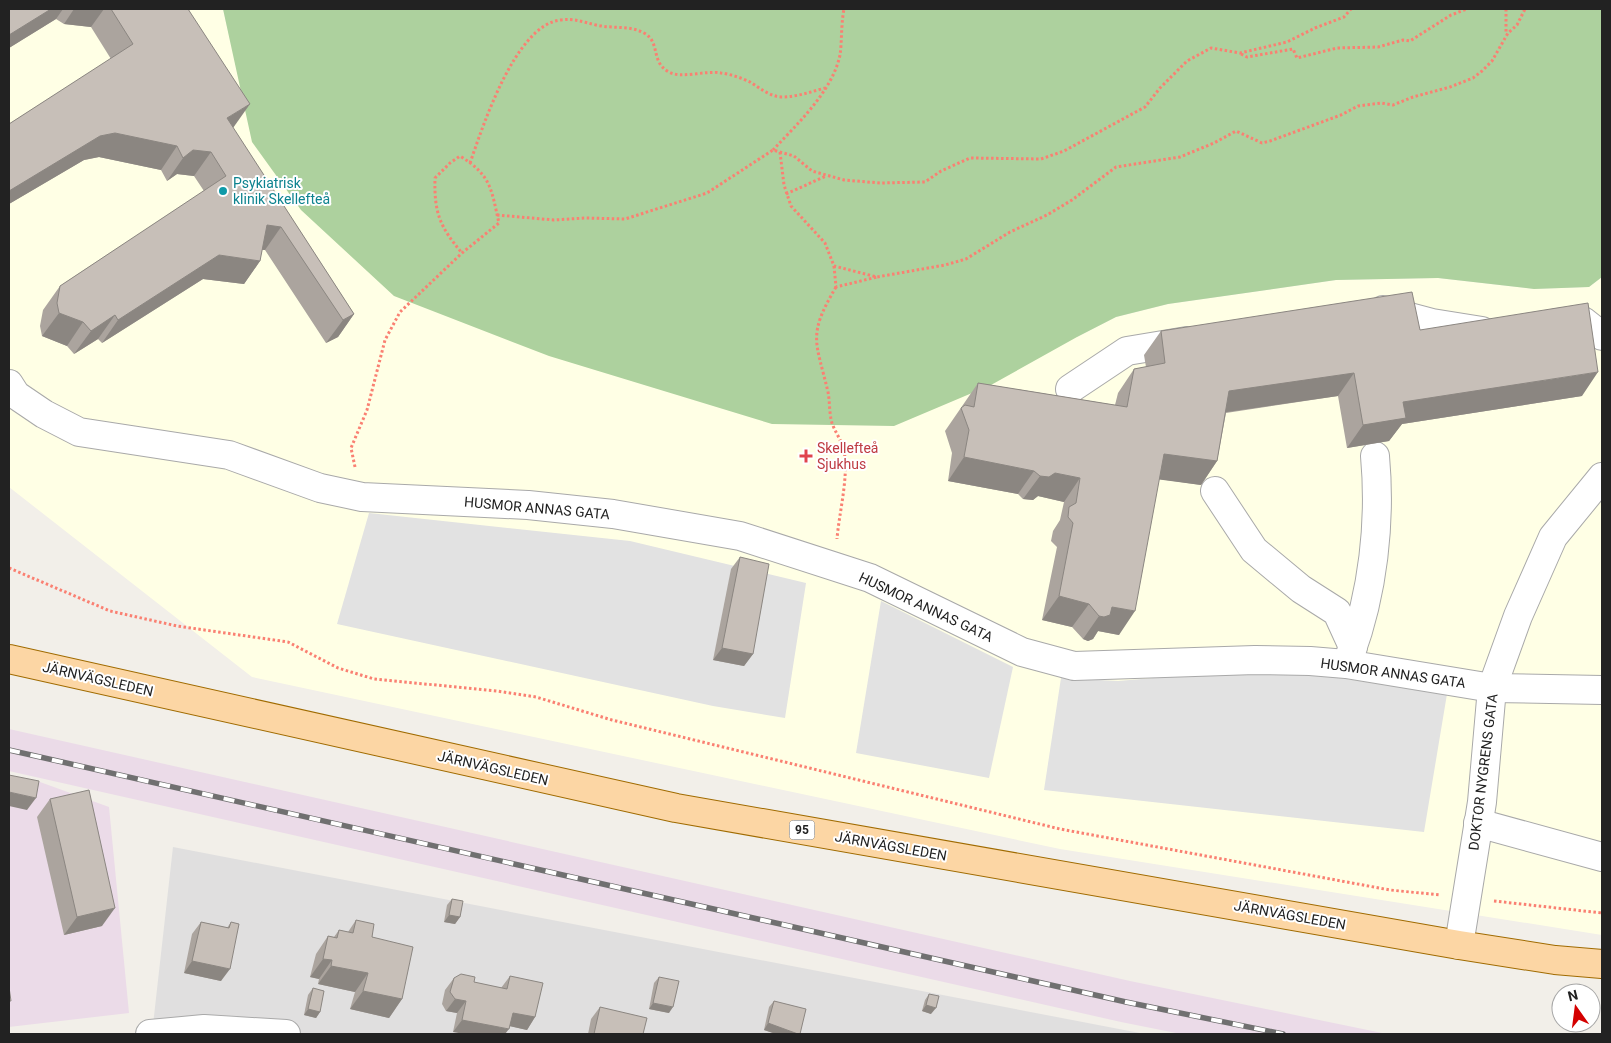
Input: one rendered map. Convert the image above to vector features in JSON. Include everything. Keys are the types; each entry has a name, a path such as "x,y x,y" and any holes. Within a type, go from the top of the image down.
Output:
{"main road":[{"name":"JÄRNVÄGSLEDEN","path":"9,659 676,808 1459,945 1555,960 1602,964"}],"street":[{"path":"1355,314 1383,310 1432,323 1479,332 1508,328"},
{"path":"1536,326 1584,321 1602,336"},
{"path":"1070,389 1127,350 1208,338"},
{"name":"HUSMOR ANNAS GATA","path":"9,384 16,395 44,414 79,432 229,455 320,488 362,497 528,505 613,514 740,536 870,578 1022,652 1074,666 1350,655 1492,688 1602,690"},
{"path":"1350,655 1363,618 1376,525 1378,493 1376,456"},
{"name":"DOKTOR NYGRENS GATA","path":"1459,945 1478,823 1492,688 1518,616 1553,537 1602,477"},
{"path":"1216,491 1254,550 1301,589 1337,612 1350,655"},
{"path":"1478,823 1602,857"},
{"path":"150,1034 204,1032 286,1034"}],"path":[{"path":"497,216 554,220 585,218 625,220 706,192 773,150 825,88 840,55 840,29 844,9"},
{"path":"1240,53 1287,42 1315,28 1344,17 1351,9"},
{"path":"773,150 794,156 812,171 844,180 880,183 925,182 941,171 970,158 1041,159 1064,151 1145,107 1187,60 1211,48 1240,53 1247,57 1292,49 1297,58 1337,48 1378,47 1403,40 1410,41 1450,15 1468,9"},
{"path":"1506,9 1506,35"},
{"path":"836,287 966,259 1010,232 1047,215 1072,200 1116,167 1180,157 1214,143 1236,131 1262,143 1341,115 1358,106 1381,103 1393,105 1413,97 1450,88 1473,78 1492,61 1506,35 1517,25 1524,9"},
{"path":"470,163 500,85 533,35 547,24 558,20 580,19 596,25 625,26 646,34 654,44 656,60 666,71 674,75 720,72 748,81 771,94 781,97 805,95 825,88"},
{"path":"780,152 786,194 791,206 825,243 834,266 836,287 819,318 816,333 816,351 829,395 831,420 844,450 845,463 834,566"},
{"path":"362,497 350,448 367,410 386,340 400,312 462,254 499,223 491,187 480,169 460,156 435,178 434,203 445,233 462,254"},
{"path":"786,194 827,175"},
{"path":"834,266 877,277"},
{"path":"9,568 110,611 177,626 288,642 338,668 374,679 497,690 536,697 612,720 1060,829 1390,890 1602,913"}],"shaded area":[{"name":"Skellefteå Sjukhus","path":"9,9 223,9 231,44 1077,337 1116,317 1168,304 1336,280 1438,278 1534,289 1589,287 1602,277 1602,935 1060,849 252,677 9,487"},
{"path":"369,513 630,541 806,583 785,718 713,706 337,624"},
{"path":"881,601 1013,667 989,778 856,753"},
{"path":"1273,668 1447,694 1424,832 1044,790 1061,678 1118,681"},
{"path":"9,729 1130,981 1387,1034 1181,1034 1121,1022 9,771"},
{"path":"9,776 40,782 109,807 129,1013 9,1027"},
{"path":"173,847 1145,1034 152,1034"}],"green space":[{"path":"223,9 1602,9 1602,277 1589,287 1534,289 1438,278 1336,280 1168,304 1116,317 991,385 894,426 772,424 549,356 394,296 301,210 252,142"}],"building":[{"path":"9,9 51,9 9,35"},
{"name":"Psykiatrisk klinik Skellefteå","path":"111,9 188,9 250,104 227,118 354,314 343,320 281,227 267,225 260,261 219,255 118,320 115,315 91,331 83,322 59,313 57,303 60,286 226,176 211,152 193,150 183,158 177,146 115,133 100,136 9,191 9,124 133,44"},
{"path":"1412,292 1420,330 1588,303 1598,372 1403,402 1406,418 1363,425 1354,373 1229,391 1217,461 1164,454 1135,611 1112,607 1110,615 1104,617 1099,616 1089,604 1059,596 1073,523 1068,517 1069,507 1076,503 1080,478 1055,473 1049,477 1040,476 1034,471 964,457 969,430 961,408 965,405 974,407 978,383 1127,407 1134,369 1165,363 1161,331"},
{"path":"740,557 769,564 753,654 722,648"},
{"path":"9,775 39,781 36,798 9,792"},
{"path":"89,790 115,908 77,917 50,799"},
{"path":"452,899 463,901 460,917 449,915"},
{"path":"356,920 374,924 372,937 413,947 402,999 363,991 368,973 331,966 332,960 323,959 328,936 337,938 339,930 353,933"},
{"path":"201,922 229,928 231,922 239,924 230,969 192,961"},
{"path":"461,974 475,977 474,982 507,989 510,976 543,983 535,1017 513,1013 509,1029 462,1020 466,1001 455,999 450,992 454,978"},
{"path":"659,977 679,981 673,1007 653,1003"},
{"path":"313,988 324,991 320,1012 308,1009"},
{"path":"929,994 939,996 936,1008 926,1005"},
{"path":"774,1001 806,1009 800,1034 768,1023"},
{"path":"600,1007 647,1018 643,1034 594,1034"}],"railway":[{"path":"9,750 1126,1002 1283,1034"}],"place":[{"name":"Psykiatrisk klinik Skellefteå","path":"223,191"},
{"name":"Skellefteå Sjukhus","path":"806,456"}]}
